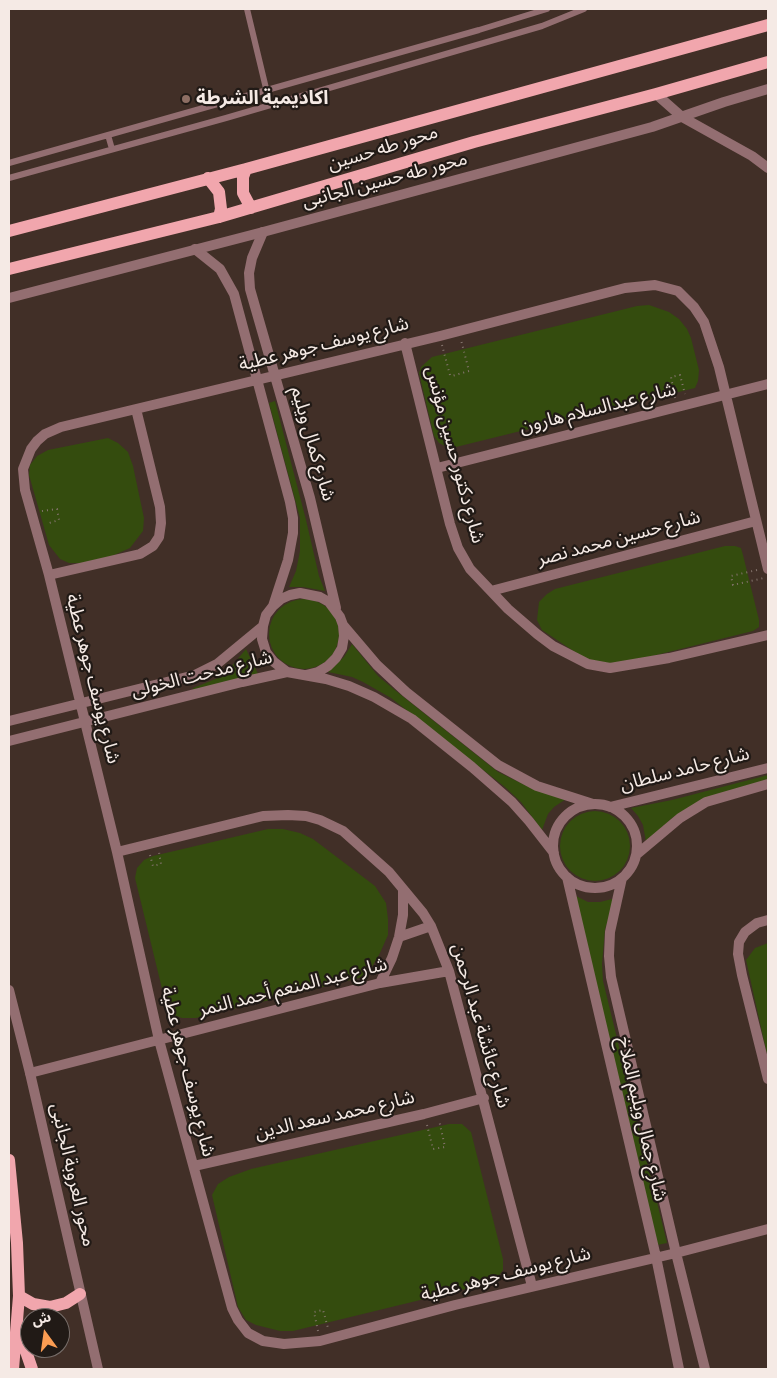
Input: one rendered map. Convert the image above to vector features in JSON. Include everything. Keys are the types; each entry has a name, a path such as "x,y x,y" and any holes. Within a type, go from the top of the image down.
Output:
{"main road":[{"name":"محور طه حسين","path":"9,231 246,169 768,26"},
{"name":"محور طه حسين","path":"9,269 219,217 474,142 768,62"},
{"path":"246,169 242,185 246,201 251,208"},
{"path":"208,178 219,192 221,209 219,217"},
{"path":"9,1160 17,1243 18,1296 13,1369"},
{"path":"18,1296 33,1304 50,1307 66,1303 80,1294"},
{"path":"17,1323 32,1369"}],"street":[{"name":"محور طه حسين الجانبى","path":"9,298 263,232 635,131 768,89"},
{"path":"656,94 682,117 768,166"},
{"name":"شارع كمال ويليم","path":"263,232 252,258 249,274 250,289 310,498 336,609"},
{"name":"شارع كمال ويليم","path":"195,249 220,269 231,288 238,308 293,518 293,533 288,560 273,606"},
{"name":"شارع يوسف جوهر عطية","path":"768,568 726,395 711,342 694,307 678,291 655,284 624,288 440,336 61,427 45,434 37,441 26,459 24,469 23,479 49,575 117,852 159,1040 232,1308 248,1333 263,1340 284,1344 320,1341 532,1286 676,1253 768,1229"},
{"name":"شارع دكتور حسين مؤنس","path":"405,343 450,524 458,548 470,569 530,628 553,646 588,664 610,668 669,658 768,635"},
{"name":"شارع عبدالسلام هارون","path":"437,468 768,384"},
{"path":"49,575 140,554 153,546 159,537 161,523 160,507 136,409"},
{"name":"شارع حسين محمد نصر","path":"491,591 756,521"},
{"path":"554,853 507,797 412,719 366,693 326,679 287,672 274,662 266,652 262,639 262,626 266,615 273,606 286,597 300,593 320,597 336,609 343,625 377,665 406,692 498,765 537,786 593,804 610,806 621,812 635,832 637,843 636,855 631,868 622,878 609,885 594,888 579,885 567,877 558,866 554,853 554,835 562,819 576,808 593,804"},
{"path":"306,675 318,672 336,658 342,648 343,625"},
{"name":"شارع مدحت الخولى","path":"9,721 182,679 207,670 225,658 262,626"},
{"name":"شارع مدحت الخولى","path":"9,741 287,672"},
{"name":"شارع حامد سلطان","path":"610,806 768,768"},
{"name":"شارع حامد سلطان","path":"636,855 680,818 706,802 768,784"},
{"name":"شارع عائشة عبد الرحمن","path":"117,852 263,816 288,814 320,820 343,831 389,872 415,902 431,926 449,970 532,1286"},
{"name":"شارع جمال ويليم الملاخ","path":"567,877 656,1257 679,1369"},
{"name":"شارع جمال ويليم الملاخ","path":"622,878 610,932 609,956 611,977 705,1369"},
{"path":"380,983 392,958 399,937 403,889"},
{"path":"768,920 757,924 745,932 739,942 738,954 768,1079"},
{"path":"399,937 431,926"},
{"name":"شارع عبد المنعم أحمد النمر","path":"30,1073 380,983 449,970"},
{"name":"محور العروبة الجانبى","path":"9,990 98,1369"},
{"name":"شارع محمد سعد الدين","path":"194,1166 437,1111 484,1098"}],"lane":[{"path":"247,9 270,105"},
{"path":"9,164 488,28 547,9"},
{"path":"9,178 226,118 542,26 584,9"},
{"path":"108,135 112,150"}],"path":[{"path":"440,336 450,375 452,376 469,371 458,331"},
{"path":"679,375 683,406 671,378 679,375"},
{"path":"32,513 57,509 59,520 36,527"},
{"path":"768,568 731,577 734,586 768,577"},
{"path":"152,843 161,864 153,866 152,843"},
{"path":"424,1114 433,1149 445,1147 437,1111"},
{"path":"320,1341 313,1313 322,1310 331,1338"}],"green space":[{"path":"649,305 669,312 679,319 687,329 699,370 695,388 456,447 445,446 439,443 434,436 419,373 421,367 432,357 637,306"},
{"path":"275,401 319,576 325,591 303,587 289,587 296,571 300,551 300,518 269,403"},
{"path":"108,438 118,443 128,452 133,466 144,518 143,531 130,548 112,556 83,563 69,563 60,559 49,545 29,475 30,465 37,456 48,450"},
{"path":"725,546 741,548 759,620 759,627 753,631 620,664 594,662 581,656 542,630 537,620 539,602 555,589"},
{"path":"311,599 324,605 333,614 337,620 339,634 337,648 329,659 318,667 297,669 290,667 279,659 271,648 269,627 271,620 279,609 290,601"},
{"path":"352,644 378,676 498,772 529,787 566,799 554,807 548,814 542,830 521,802 505,787 391,698 352,677 328,672 344,657"},
{"path":"246,649 260,678 194,692 193,688 218,678 230,668"},
{"path":"768,775 768,782 695,804 672,818 646,842 643,825 631,808 672,800"},
{"path":"595,811 608,814 620,821 627,833 630,846 627,859 620,871 608,878 595,881 582,878 570,871 563,859 560,846 563,833 570,821 582,814"},
{"path":"268,829 283,829 300,833 313,839 375,886 386,903 388,919 388,935 380,953 369,972 359,978 196,1018 182,1018 173,1015 167,1009 135,878 137,868 144,860 153,856"},
{"path":"572,894 588,902 600,902 616,898 605,929 602,964 603,981 667,1243 657,1245"},
{"path":"768,943 768,1059 746,960 755,948"},
{"path":"449,1124 462,1124 471,1132 503,1259 503,1270 497,1278 486,1284 293,1331 280,1331 256,1325 246,1320 238,1307 212,1195 218,1184 229,1177 251,1169"}],"place":[{"name":"اكاديمية الشرطة","path":"186,99"}]}
